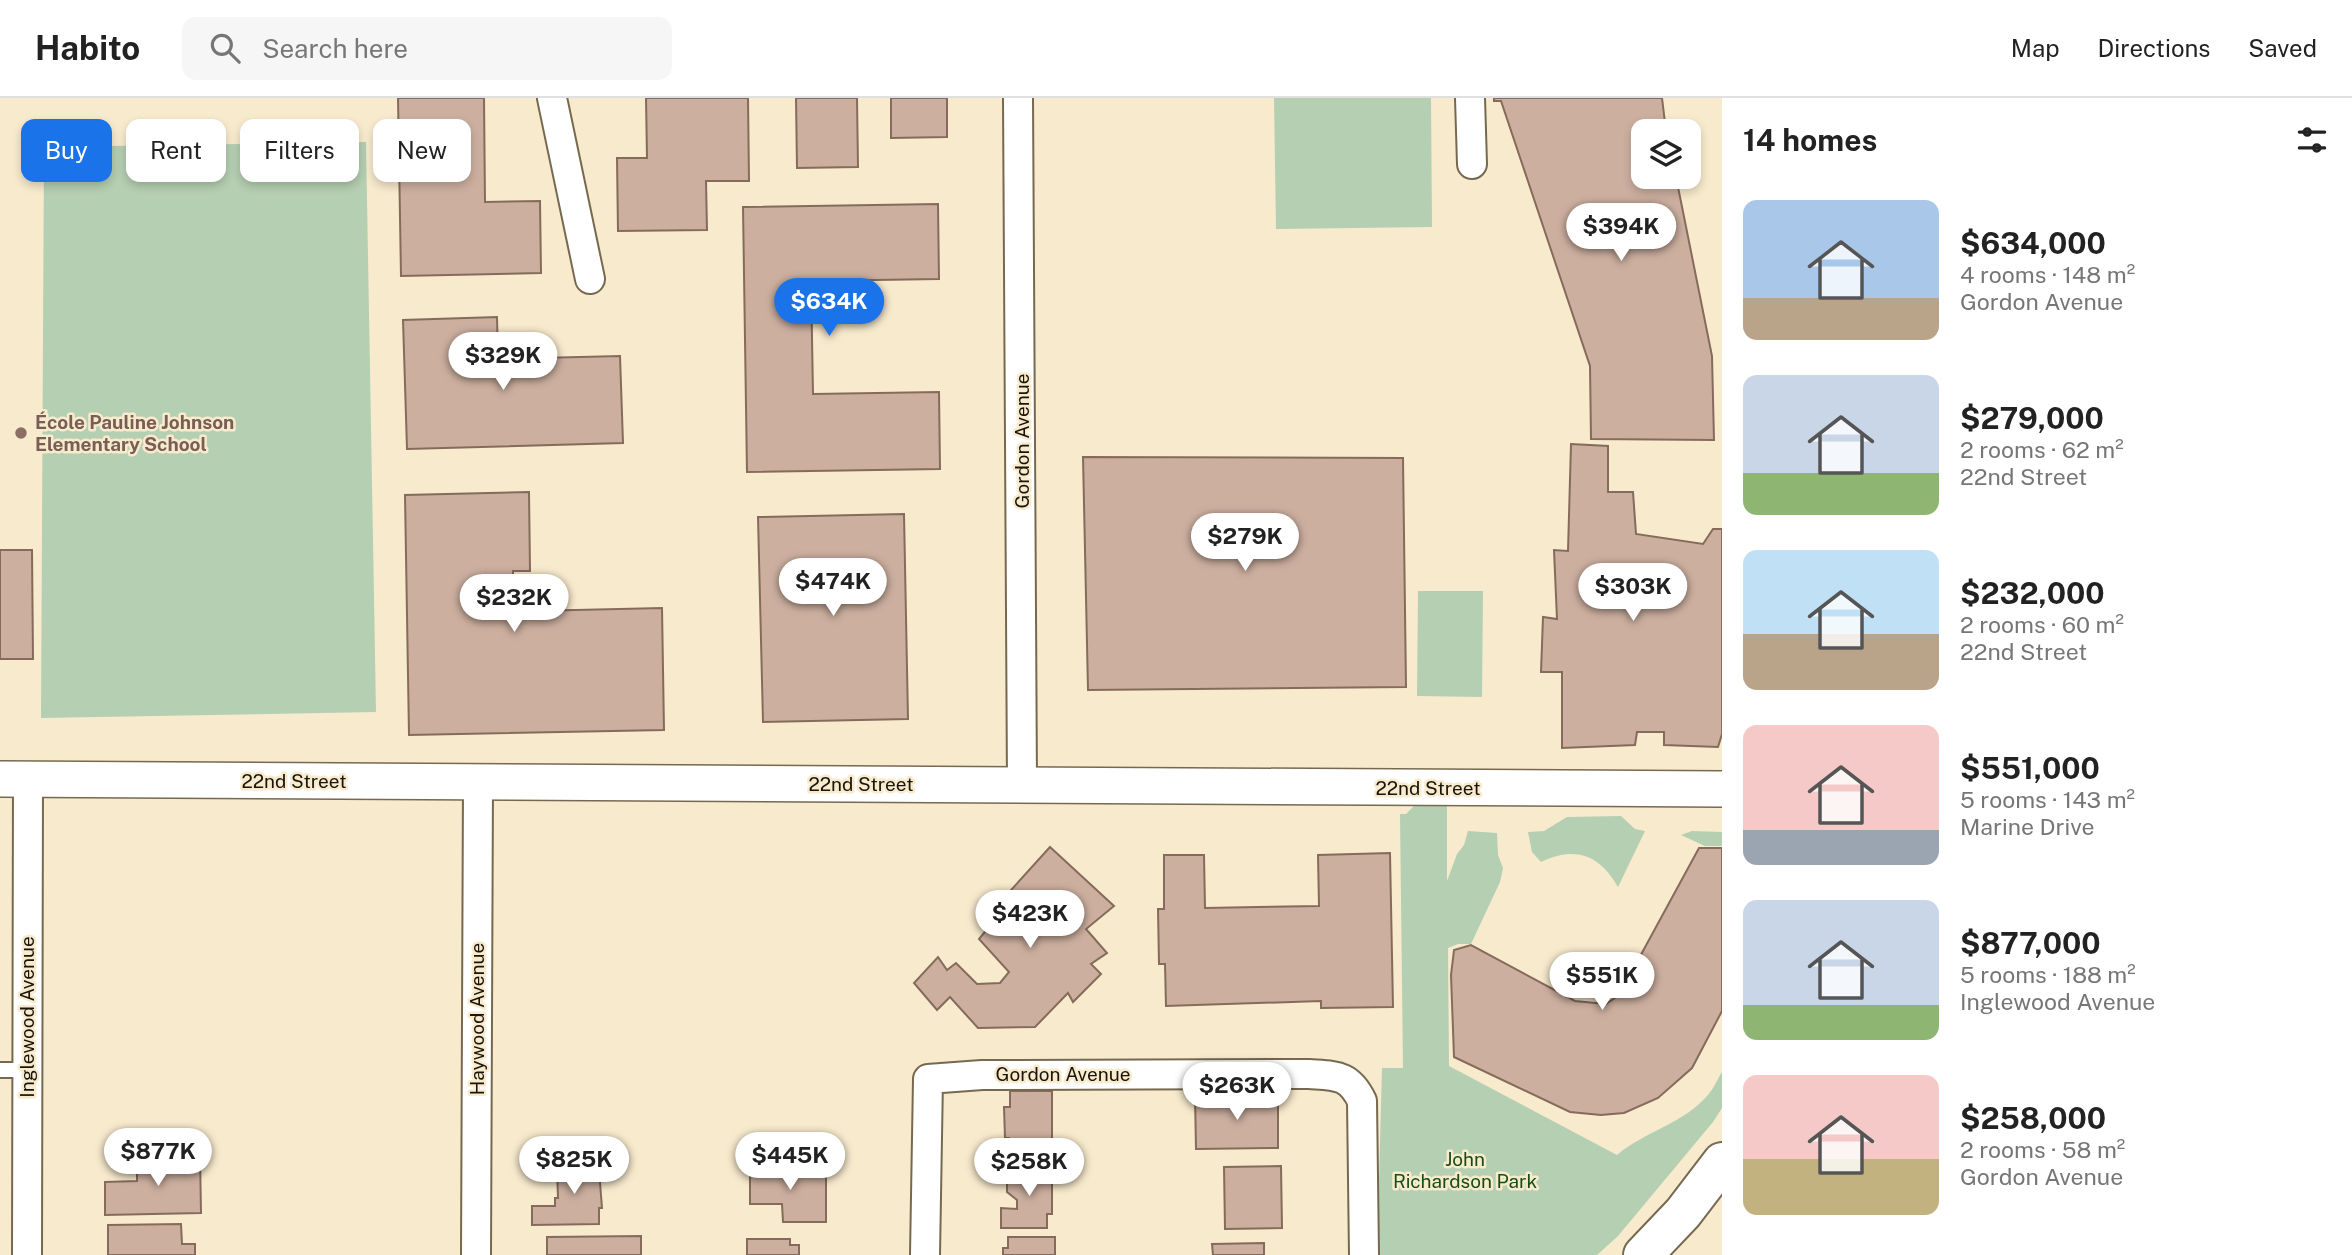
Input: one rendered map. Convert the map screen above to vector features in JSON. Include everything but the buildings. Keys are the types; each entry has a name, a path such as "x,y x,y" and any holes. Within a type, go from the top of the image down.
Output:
{"main road":[{"path":"1643,1255 1683,1213 1722,1162"}],"street":[{"path":"552,98 590,279"},
{"name":"Gordon Avenue","path":"1018,98 1022,783"},
{"path":"1470,98 1472,164"},
{"name":"22nd Street","path":"14,780 1022,783 1162,788 1722,789"},
{"name":"Inglewood Avenue","path":"14,780 14,1070 27,1255"},
{"name":"Haywood Avenue","path":"476,1255 478,783"},
{"name":"Gordon Avenue","path":"925,1255 928,1079 982,1074 1308,1074 1341,1077 1355,1087 1363,1101 1364,1255"}],"green space":[{"path":"1274,98 1431,98 1432,227 1276,229"},
{"path":"359,142 366,142 376,712 41,718 44,182 112,182 112,146 126,146 126,182 226,182 226,144 240,144 240,182 359,182"},
{"path":"1418,591 1483,591 1482,697 1417,696"},
{"name":"John Richardson Park","path":"1414,806 1447,806 1447,881 1468,831 1497,833 1498,855 1503,868 1500,882 1471,944 1458,944 1448,948 1449,1066 1617,1155 1698,1105 1711,1091 1722,1072 1722,1108 1713,1122 1618,1236 1597,1255 1377,1255 1382,1068 1403,1068 1400,814 1406,814"},
{"path":"1621,816 1635,829 1645,831 1618,887 1603,867 1585,856 1565,855 1541,862 1532,852 1528,832 1544,831 1567,817"},
{"path":"1692,831 1722,832 1722,846 1705,846 1681,835"}],"place":[{"name":"École Pauline Johnson Elementary School","path":"21,433"}]}
